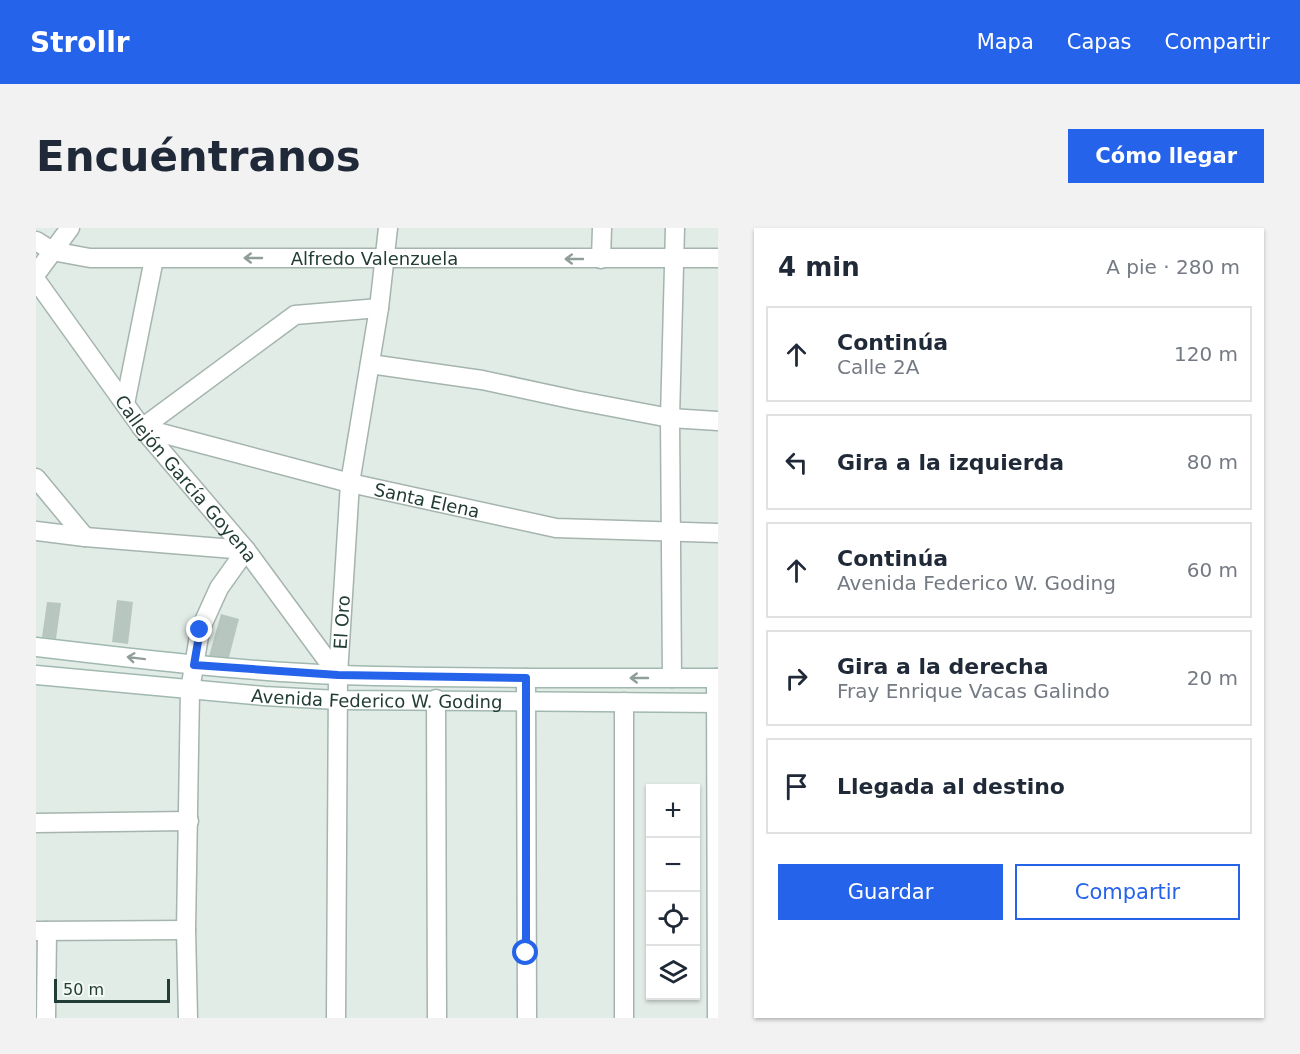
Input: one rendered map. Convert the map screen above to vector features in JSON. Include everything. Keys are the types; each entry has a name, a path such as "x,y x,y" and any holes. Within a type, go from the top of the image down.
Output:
{"street":[{"path":"36,274 70,228"},
{"name":"El Oro","path":"336,1018 338,675 350,483 379,308 388,228"},
{"path":"601,259 602,228"},
{"path":"672,678 670,418 675,228"},
{"name":"Alfredo Valenzuela","path":"36,241 52,251 90,258 718,258"},
{"path":"125,404 154,259"},
{"name":"Callejón García Goyena","path":"36,280 142,428 246,550 338,675"},
{"path":"142,428 295,315 379,308"},
{"path":"370,364 482,380 670,418 718,421"},
{"name":"Santa Elena","path":"142,428 350,483 556,528 671,533 718,532"},
{"path":"36,478 85,537"},
{"path":"36,531 246,550"},
{"path":"188,1018 186,930 190,690 200,630 219,588 246,550"},
{"name":"Avenida Federico W. Goding","path":"36,647 194,665 338,675 717,678"},
{"name":"Avenida Federico W. Goding","path":"36,675 190,690 338,700 717,703"},
{"path":"526,678 526,1018"},
{"path":"717,678 717,1018"},
{"path":"436,699 437,1018"},
{"path":"624,702 624,1018"},
{"path":"36,823 189,821"},
{"path":"46,1018 42,931 186,930"}],"building":[{"path":"117,600 133,602 128,644 112,642"},
{"path":"47,602 61,603 56,639 42,637"},
{"path":"221,614 239,619 228,661 209,656"}],"route":[{"path":"200,630 194,665 338,675 526,678 526,953"}]}
